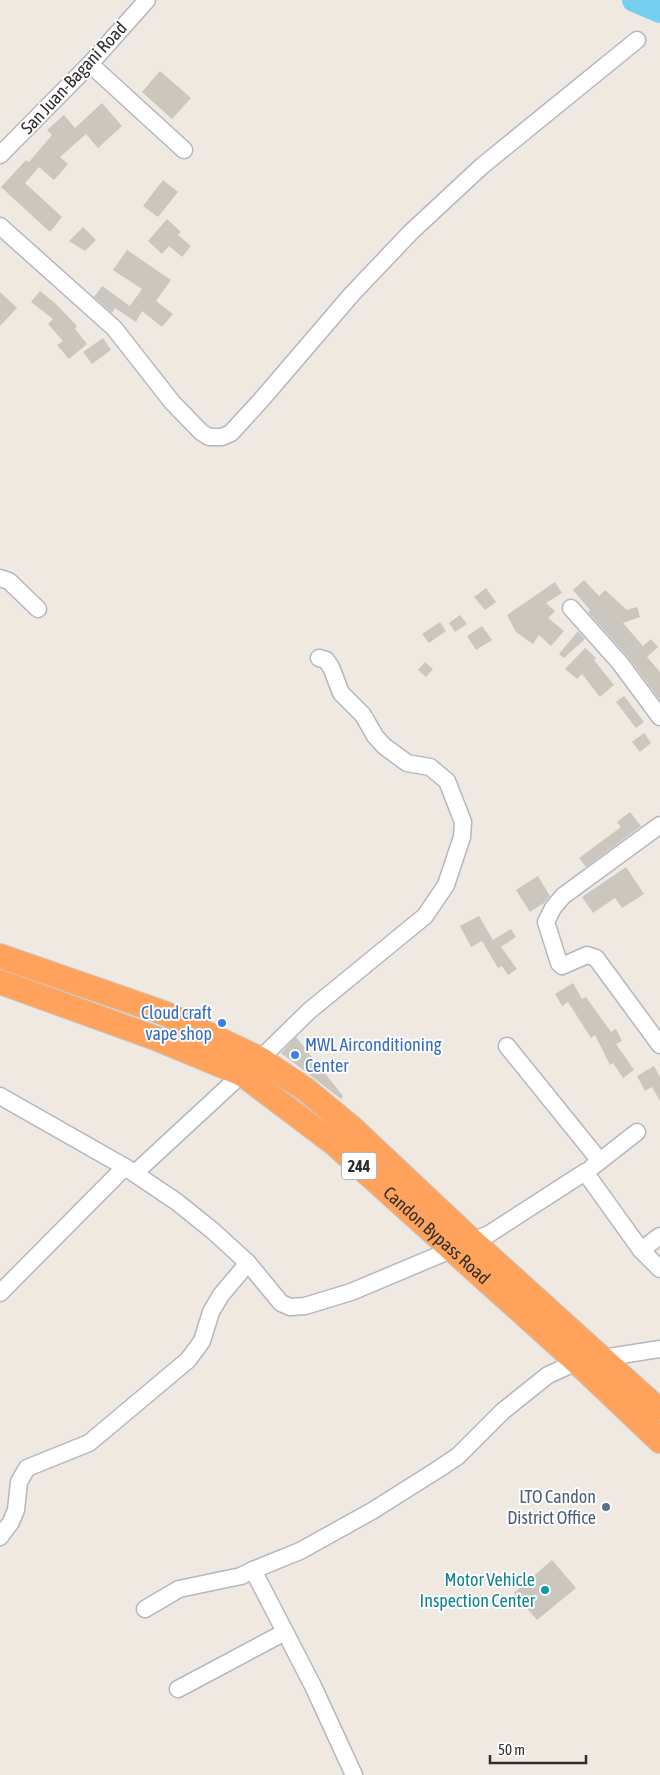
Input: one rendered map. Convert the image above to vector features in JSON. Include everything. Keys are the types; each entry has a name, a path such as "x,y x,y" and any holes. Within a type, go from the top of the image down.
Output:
{"highway":[{"name":"Candon Bypass Road","path":"0,956 164,1013 260,1059 305,1089 352,1128 461,1245 577,1362 660,1441"},
{"name":"Candon Bypass Road","path":"0,982 155,1038 242,1074 336,1145 603,1359 660,1411"}],"street":[{"name":"San Juan-Bagani Road","path":"0,155 90,64 147,0"},
{"path":"0,226 114,328 172,402 201,432 209,437 222,437 231,433 250,413 352,294 411,232 482,166 637,40"},
{"path":"90,64 184,150"},
{"path":"0,578 10,581 38,609"},
{"path":"571,608 620,663 660,717"},
{"path":"260,1059 309,1011 425,916 446,885 462,837 463,822 447,781 430,767 407,763 384,746 375,736 363,715 341,693 331,666 319,658"},
{"path":"660,825 563,896 553,908 546,922 559,963 562,966 569,965 587,955 596,958 660,1045"},
{"path":"506,1046 600,1161"},
{"path":"0,1293 130,1170 242,1074"},
{"path":"0,1096 130,1170 178,1202 248,1263 281,1303 297,1307 351,1292 489,1234 585,1172 637,1132"},
{"path":"585,1172 641,1250 660,1269"},
{"path":"641,1250 660,1236"},
{"path":"0,1537 11,1522 16,1510 19,1482 27,1468 89,1443 188,1360 202,1341 211,1312 221,1295 248,1263"},
{"path":"145,1609 179,1589 241,1576 300,1551 458,1456 522,1394 548,1375 577,1362 660,1349"},
{"path":"253,1570 354,1775"},
{"path":"178,1689 285,1632"}],"building":[{"path":"160,71 191,98 172,119 142,92"},
{"path":"102,103 122,126 98,148 86,134 60,157 68,164 54,180 39,167 25,183 62,217 50,232 1,187 26,160 29,162 52,135 47,130 64,115 75,128"},
{"path":"163,180 178,192 158,217 143,206"},
{"path":"167,219 181,232 178,235 191,246 182,257 169,246 162,254 148,241"},
{"path":"83,227 96,240 85,251 69,241"},
{"path":"127,250 171,280 156,301 173,314 162,327 142,311 136,322 115,308 112,313 94,297 102,286 130,306 142,289 113,270"},
{"path":"40,291 55,303 77,326 75,329 87,344 69,359 57,345 63,341 48,324 53,319 31,302"},
{"path":"0,292 17,308 0,326"},
{"path":"103,338 111,350 92,364 83,352"},
{"path":"584,580 599,596 605,590 627,610 637,607 640,617 623,623 643,646 651,639 658,647 647,657 660,672 660,700 628,657 588,612 590,610 573,590"},
{"path":"555,582 562,593 546,603 555,611 548,618 564,631 551,646 539,635 533,644 516,632 507,615"},
{"path":"486,588 496,602 485,610 474,597"},
{"path":"460,615 467,624 455,632 449,623"},
{"path":"440,622 446,631 429,643 422,634"},
{"path":"482,626 492,640 476,650 467,636"},
{"path":"578,631 585,639 564,658 559,654"},
{"path":"585,648 596,658 594,660 614,685 600,697 582,674 577,679 565,669"},
{"path":"425,662 433,669 426,677 418,670"},
{"path":"624,696 644,722 636,728 616,702"},
{"path":"644,733 651,743 640,752 632,742"},
{"path":"630,812 641,826 586,867 579,858 621,827 617,822"},
{"path":"626,867 644,894 622,908 615,898 593,913 582,897"},
{"path":"538,876 550,896 544,903 530,912 516,890"},
{"path":"479,916 493,940 511,929 516,937 501,947 517,969 508,975 502,966 498,968 482,941 471,947 460,926"},
{"path":"573,983 582,999 586,997 611,1032 616,1029 622,1041 616,1044 634,1070 623,1078 613,1063 610,1065 595,1035 591,1038 568,1002 562,1006 555,994"},
{"path":"296,1037 343,1096 341,1099 281,1053"},
{"path":"654,1066 660,1077 660,1101 652,1087 645,1091 637,1076"},
{"name":"Motor Vehicle Inspection Center","path":"552,1560 576,1588 537,1620 514,1593"}],"waterway":[{"path":"634,0 660,11"}],"place":[{"name":"Cloud craft vape shop","path":"222,1023"},
{"name":"MWL Airconditioning Center","path":"295,1055"},
{"name":"LTO Candon District Office","path":"606,1507"},
{"name":"Motor Vehicle Inspection Center","path":"545,1590"}]}
